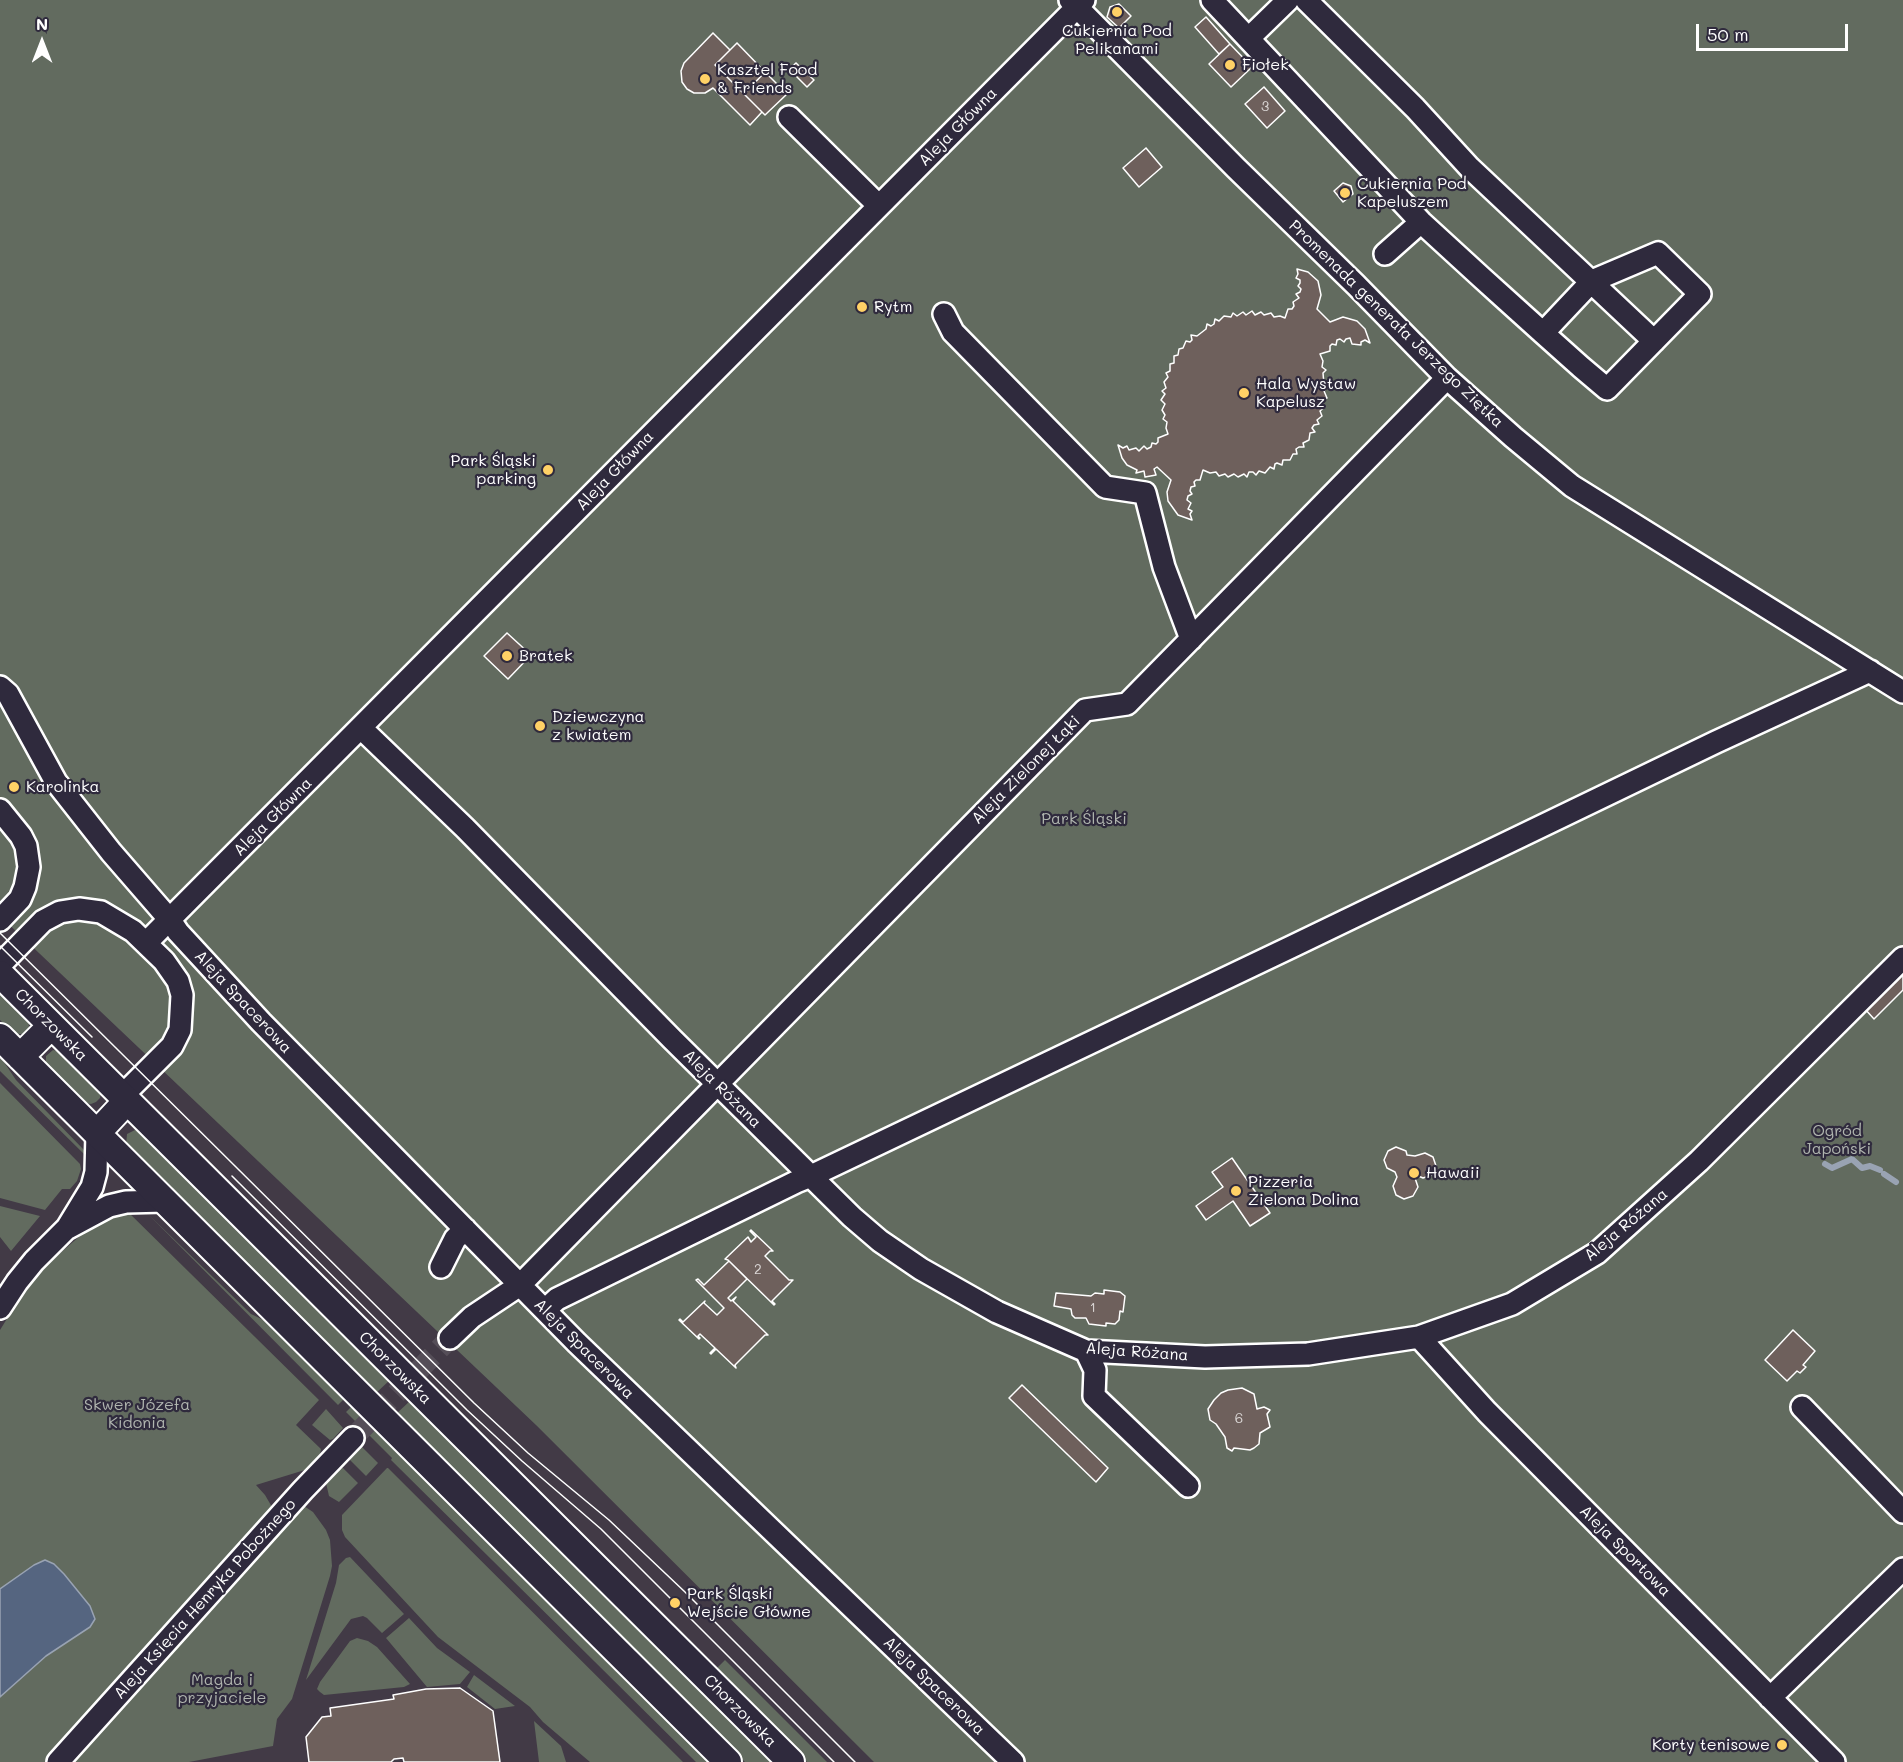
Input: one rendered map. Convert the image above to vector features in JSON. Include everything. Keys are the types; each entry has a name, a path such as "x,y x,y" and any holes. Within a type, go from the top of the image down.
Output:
{"main road":[{"name":"Chorzowska","path":"0,974 791,1762"},
{"path":"20,1057 51,1026"},
{"path":"0,1036 728,1762"},
{"path":"97,1133 125,1099"}],"street":[{"path":"1212,0 1420,222 1543,333 1607,389 1700,294 1659,253 1592,281 1543,333"},
{"path":"1249,38 1288,0"},
{"path":"1306,0 1415,108 1470,168 1654,341"},
{"name":"Aleja Główna","path":"146,943 879,206 1077,3"},
{"name":"Promenada generała Jerzego Ziętka","path":"1077,3 1220,151 1448,378 1513,437 1572,486 1903,692"},
{"path":"789,117 879,206"},
{"path":"1385,254 1420,222"},
{"path":"944,314 953,332 1105,488 1145,493 1164,567 1191,639"},
{"name":"Aleja Zielonej Łąki","path":"450,1338 472,1317 520,1285 1085,710 1127,704 1448,378"},
{"path":"545,1310 557,1299 796,1182 1681,759 1870,672"},
{"name":"Aleja Spacerowa","path":"0,687 8,694 56,782 178,932 261,1022 577,1343 1013,1762"},
{"name":"Aleja Różana","path":"361,728 465,828 852,1217 880,1241 921,1269 997,1312 1086,1351 1205,1357 1308,1354 1419,1337 1512,1304 1597,1253 1707,1153 1903,958"},
{"path":"0,810 21,836 26,846 29,867 26,887 20,899 0,920"},
{"path":"0,965 43,921 60,912 79,909 101,912 134,931 164,961 178,981 183,1001 180,1030 172,1046 125,1099"},
{"path":"0,1308 34,1261 67,1228 92,1187 96,1172 97,1133"},
{"path":"67,1228 109,1206 126,1202 165,1201"},
{"path":"441,1268 456,1239 465,1229"},
{"name":"Aleja Sportowa","path":"1419,1337 1487,1412 1834,1762"},
{"path":"1086,1351 1095,1370 1094,1396 1188,1486"},
{"path":"1802,1407 1903,1512"},
{"name":"Aleja Księcia Henryka Pobożnego","path":"58,1762 353,1438"},
{"path":"1770,1698 1903,1569"}],"green space":[{"name":"Park Śląski","path":"0,0 1903,0 1903,1762 874,1762 536,1425 0,916"},
{"path":"0,990 28,1018 29,1027 24,1034 14,1034 0,1020"},
{"path":"53,1050 64,1053 101,1092 96,1102 83,1103 46,1066 46,1056"},
{"path":"0,1056 16,1080 84,1150 87,1157 0,1071"},
{"path":"0,1083 80,1164 81,1169 77,1181 70,1189 62,1189 45,1210 0,1198"},
{"path":"135,1130 143,1132 391,1379 375,1394 126,1146 127,1134"},
{"path":"0,1206 40,1216 11,1251 0,1237"},
{"name":"Skwer Józefa Kidonia","path":"126,1210 319,1400 296,1425 321,1449 320,1454 308,1469 256,1485 272,1507 45,1762 0,1762 0,1330 26,1288 43,1268 96,1222"},
{"path":"148,1214 251,1314 272,1324 346,1397 338,1405"},
{"path":"411,1400 776,1762 745,1762 395,1415"},
{"path":"353,1405 712,1762 696,1762 391,1460 392,1458 346,1412"},
{"path":"326,1409 343,1428 330,1440 312,1425"},
{"path":"361,1446 378,1463 366,1476 349,1459"},
{"path":"343,1468 358,1483 339,1502 329,1496 326,1483 337,1469"},
{"path":"387,1468 683,1762 590,1762 543,1722 530,1707 438,1637 345,1537 342,1530 342,1515"},
{"name":"Magda i przyjaciele","path":"304,1506 313,1512 326,1530 330,1540 332,1566 292,1699 277,1719 273,1746 189,1762 74,1762 300,1507"},
{"path":"350,1557 404,1614 382,1633 363,1616 351,1619 306,1680 336,1583 339,1565"},
{"path":"409,1618 437,1648 470,1672 460,1684 427,1687 386,1638"},
{"path":"357,1638 377,1647 410,1684 404,1687 324,1695 320,1692 317,1689 320,1682 350,1641"},
{"path":"725,1660 827,1762 807,1762 715,1670"},
{"path":"474,1675 515,1706 495,1709 467,1687"},
{"path":"534,1721 561,1746 566,1762 539,1762"}],"water":[{"path":"45,1560 54,1564 64,1574 90,1606 95,1619 90,1627 46,1656 0,1697 0,1589"}],"building":[{"name":"Cukiernia Pod Pelikanami","path":"1119,4 1131,16 1119,28 1107,17 1110,7"},
{"path":"1206,17 1230,44 1219,54 1195,27"},
{"name":"Kasztel Food & Friends","path":"713,33 730,50 715,65 762,112 750,125 713,88 705,93 694,93 682,82 681,71 684,63"},
{"name":"Kasztel Food & Friends","path":"737,43 765,72 744,94 715,65"},
{"name":"Fiołek","path":"1230,44 1252,67 1231,87 1209,64"},
{"path":"796,63 814,80 807,87 789,69"},
{"name":"Kasztel Food & Friends","path":"765,72 787,94 765,115 744,94"},
{"path":"1264,87 1285,111 1267,128 1245,104"},
{"path":"1146,148 1162,167 1139,187 1123,168"},
{"path":"1343,183 1351,186 1353,194 1343,202 1334,191"},
{"name":"Hala Wystaw Kapelusz","path":"1297,269 1308,272 1318,281 1321,295 1317,309 1330,322 1343,317 1357,321 1365,329 1370,343 1365,340 1361,342 1361,345 1352,344 1350,338 1344,342 1340,339 1337,340 1336,345 1330,346 1330,351 1320,354 1323,361 1322,367 1326,370 1323,373 1324,385 1327,388 1324,391 1327,398 1322,403 1325,407 1320,411 1322,416 1317,420 1319,424 1312,428 1315,432 1310,433 1309,440 1303,443 1304,447 1296,449 1297,454 1293,454 1290,460 1283,460 1282,465 1275,464 1274,469 1270,467 1265,473 1259,471 1256,475 1249,472 1247,477 1244,474 1238,477 1234,474 1228,477 1225,474 1219,476 1216,472 1210,473 1203,470 1200,480 1196,480 1195,486 1191,487 1192,494 1187,500 1191,503 1188,509 1192,511 1190,514 1192,520 1178,515 1168,501 1167,492 1171,480 1157,467 1154,469 1156,475 1145,477 1144,471 1136,473 1137,470 1127,465 1122,458 1118,445 1123,448 1127,446 1129,450 1136,448 1139,451 1144,446 1147,449 1151,447 1152,443 1158,442 1158,438 1168,434 1167,422 1163,419 1165,415 1162,410 1165,404 1161,400 1165,394 1162,391 1166,388 1164,382 1168,377 1166,373 1170,371 1170,364 1174,363 1174,356 1178,355 1179,349 1183,348 1186,341 1192,340 1191,335 1197,336 1206,329 1207,324 1211,326 1215,319 1219,321 1224,316 1231,317 1233,313 1237,316 1243,312 1246,315 1252,311 1255,315 1261,312 1264,315 1271,313 1274,317 1285,318 1288,309 1292,309 1293,302 1299,298 1296,294 1301,289 1298,286 1300,280 1296,278"},
{"name":"Bratek","path":"507,633 531,655 508,679 484,656"},
{"path":"1903,972 1903,990 1874,1019 1865,1009"},
{"name":"Hawaii","path":"1396,1147 1406,1151 1407,1155 1415,1156 1425,1153 1433,1157 1436,1166 1432,1175 1423,1178 1416,1175 1418,1187 1413,1196 1404,1199 1396,1195 1393,1186 1397,1177 1395,1172 1387,1168 1384,1160 1388,1151"},
{"name":"Pizzeria Zielona Dolina","path":"1232,1158 1270,1213 1250,1226 1233,1201 1206,1220 1196,1206 1223,1187 1212,1172"},
{"path":"751,1230 773,1251 765,1256 789,1280 793,1280 772,1301 774,1305 725,1259 748,1237 751,1242 756,1237"},
{"path":"729,1261 747,1279 728,1298 731,1301 736,1297 733,1301 768,1335 765,1335 735,1365 736,1368 716,1349 711,1354 715,1348 700,1334 699,1339 679,1320 683,1322 705,1301 704,1303 717,1315 724,1308 696,1280 698,1279 704,1285"},
{"path":"1104,1290 1120,1292 1125,1296 1123,1312 1120,1311 1119,1320 1115,1324 1106,1323 1106,1326 1089,1324 1086,1318 1075,1318 1071,1309 1054,1306 1056,1293 1091,1296 1095,1293 1104,1294"},
{"path":"1793,1330 1815,1351 1803,1365 1806,1367 1800,1373 1797,1371 1787,1381 1765,1360"},
{"path":"1022,1385 1108,1468 1096,1482 1009,1398"},
{"path":"1242,1388 1254,1394 1257,1409 1264,1407 1270,1410 1267,1414 1270,1427 1260,1433 1259,1444 1254,1448 1250,1450 1234,1448 1232,1451 1227,1448 1225,1437 1216,1424 1210,1420 1208,1409 1221,1393"},
{"path":"460,1688 493,1711 500,1762 404,1762 403,1758 394,1759 391,1762 309,1762 306,1737 322,1717 331,1716 330,1708 394,1699 393,1695 426,1689"}],"waterway":[{"path":"1825,1164 1832,1168 1852,1159 1862,1168 1870,1166 1880,1170"},
{"path":"1884,1174 1896,1182"}],"tunnel":[{"path":"353,1438 450,1338"}],"tram line":[{"path":"0,933 474,1403 528,1453 609,1520 685,1592 855,1762"},
{"path":"0,946 92,1037"},
{"path":"232,1176 467,1410 601,1529 834,1762"}],"place":[{"name":"Cukiernia Pod Pelikanami","path":"1117,12"},
{"name":"Fiołek","path":"1230,65"},
{"name":"Kasztel Food & Friends","path":"705,79"},
{"name":"Cukiernia Pod Kapeluszem","path":"1345,193"},
{"name":"Rytm","path":"862,307"},
{"name":"Hala Wystaw Kapelusz","path":"1244,393"},
{"name":"Park Śląski parking","path":"548,470"},
{"name":"Bratek","path":"507,656"},
{"name":"Dziewczyna z kwiatem","path":"540,726"},
{"name":"Karolinka","path":"14,787"},
{"name":"Hawaii","path":"1414,1173"},
{"name":"Pizzeria Zielona Dolina","path":"1236,1191"},
{"name":"Park Śląski Wejście Główne","path":"675,1603"},
{"name":"Korty tenisowe","path":"1782,1745"}],"park label":[{"name":"Ogród Japoński","path":"1837,1140"}]}
